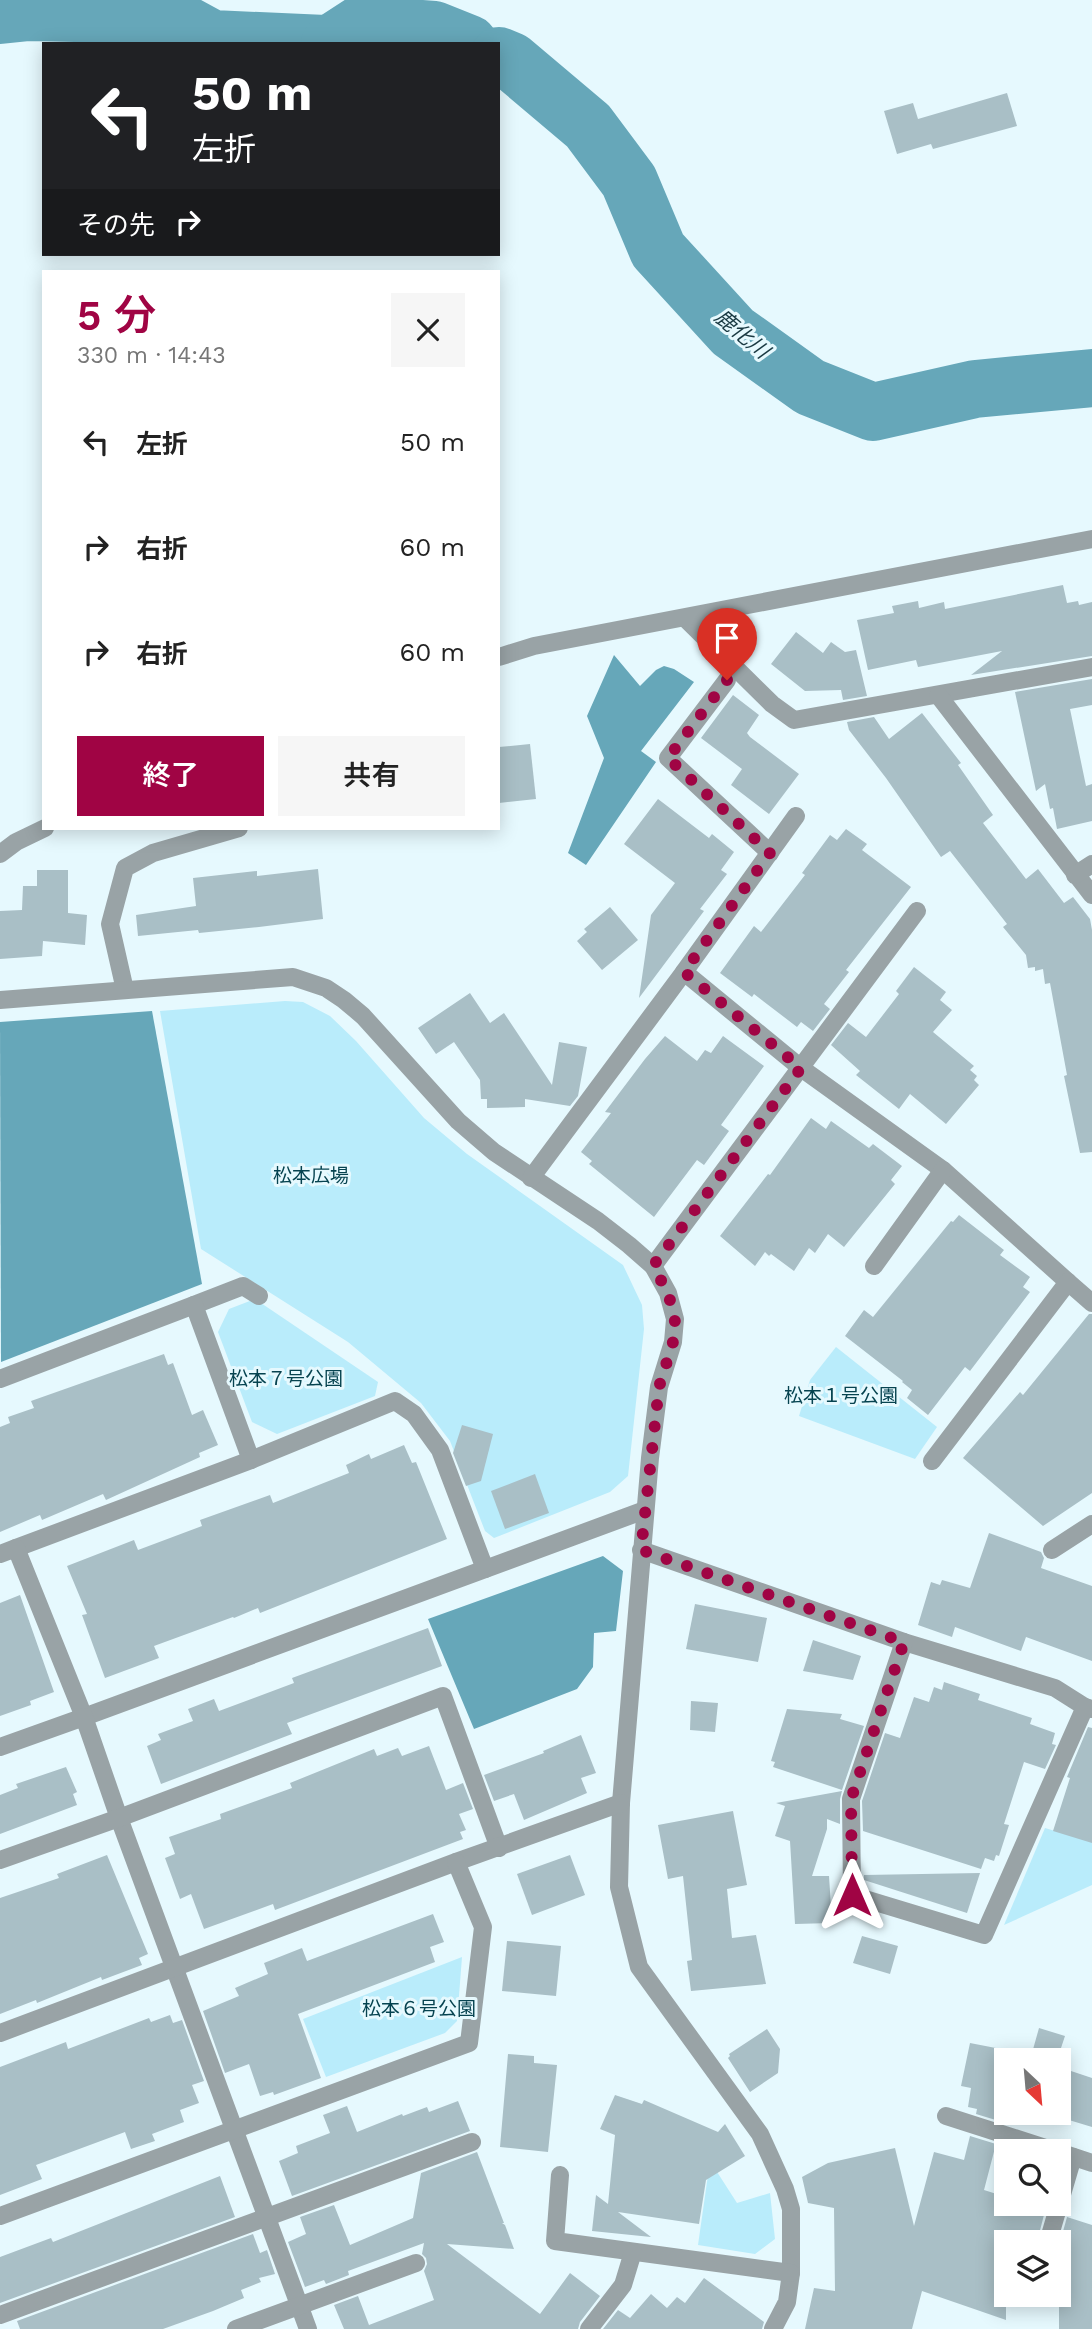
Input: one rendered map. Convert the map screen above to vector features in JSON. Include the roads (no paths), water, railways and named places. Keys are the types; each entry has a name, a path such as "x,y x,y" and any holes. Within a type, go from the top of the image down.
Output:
{"street":[{"path":"500,657 534,646 1092,539"},
{"path":"685,618 772,704 794,720 1092,667"},
{"path":"727,680 668,758 770,853"},
{"path":"938,695 1092,895"},
{"path":"531,1178 796,816"},
{"path":"0,855 16,842 42,829"},
{"path":"125,990 110,924 125,868 153,853 232,830"},
{"path":"1075,875 1092,864"},
{"path":"653,1266 917,911"},
{"path":"684,972 801,1068 943,1170 1092,1303"},
{"path":"0,1000 293,977 326,988 363,1016 458,1121 494,1152 598,1221 653,1266 668,1293 675,1319 673,1342 659,1387 641,1550 621,1803 619,1887 639,1967 760,2134 782,2180 791,2209 791,2273 787,2302 774,2329"},
{"path":"874,1266 943,1170"},
{"path":"932,1461 1068,1282"},
{"path":"0,1379 243,1286 259,1296"},
{"path":"194,1305 251,1460"},
{"path":"308,2329 84,1717 8,1551 251,1460 395,1401 414,1415 440,1450 485,1569"},
{"path":"0,1747 645,1510"},
{"path":"1052,1550 1092,1524"},
{"path":"641,1550 904,1642 1055,1688 1088,1708 984,1935 852,1895 851,1799 904,1642"},
{"path":"0,1860 443,1696 499,1848"},
{"path":"0,2033 621,1803"},
{"path":"0,2216 469,2043 483,1927 456,1862"},
{"path":"946,2116 1018,2139"},
{"path":"0,2315 472,2142"},
{"path":"1071,2156 1092,2163"},
{"path":"560,2175 555,2241 791,2273"},
{"path":"589,2329 623,2285 633,2252"},
{"path":"236,2329 416,2263"}],"waterway":[{"name":"鹿化川","path":"0,15 29,12 168,15 212,39 280,42"},
{"name":"鹿化川","path":"333,42 361,24 434,30 464,42"},
{"name":"鹿化川","path":"500,56 511,61 588,126 629,181 658,250 733,332 810,387 873,412 975,389 1092,378"}],"park label":[{"name":"松本広場","path":"311,1175"},
{"name":"松本７号公園","path":"286,1378"},
{"name":"松本１号公園","path":"841,1395"},
{"name":"松本６号公園","path":"419,2008"}]}
